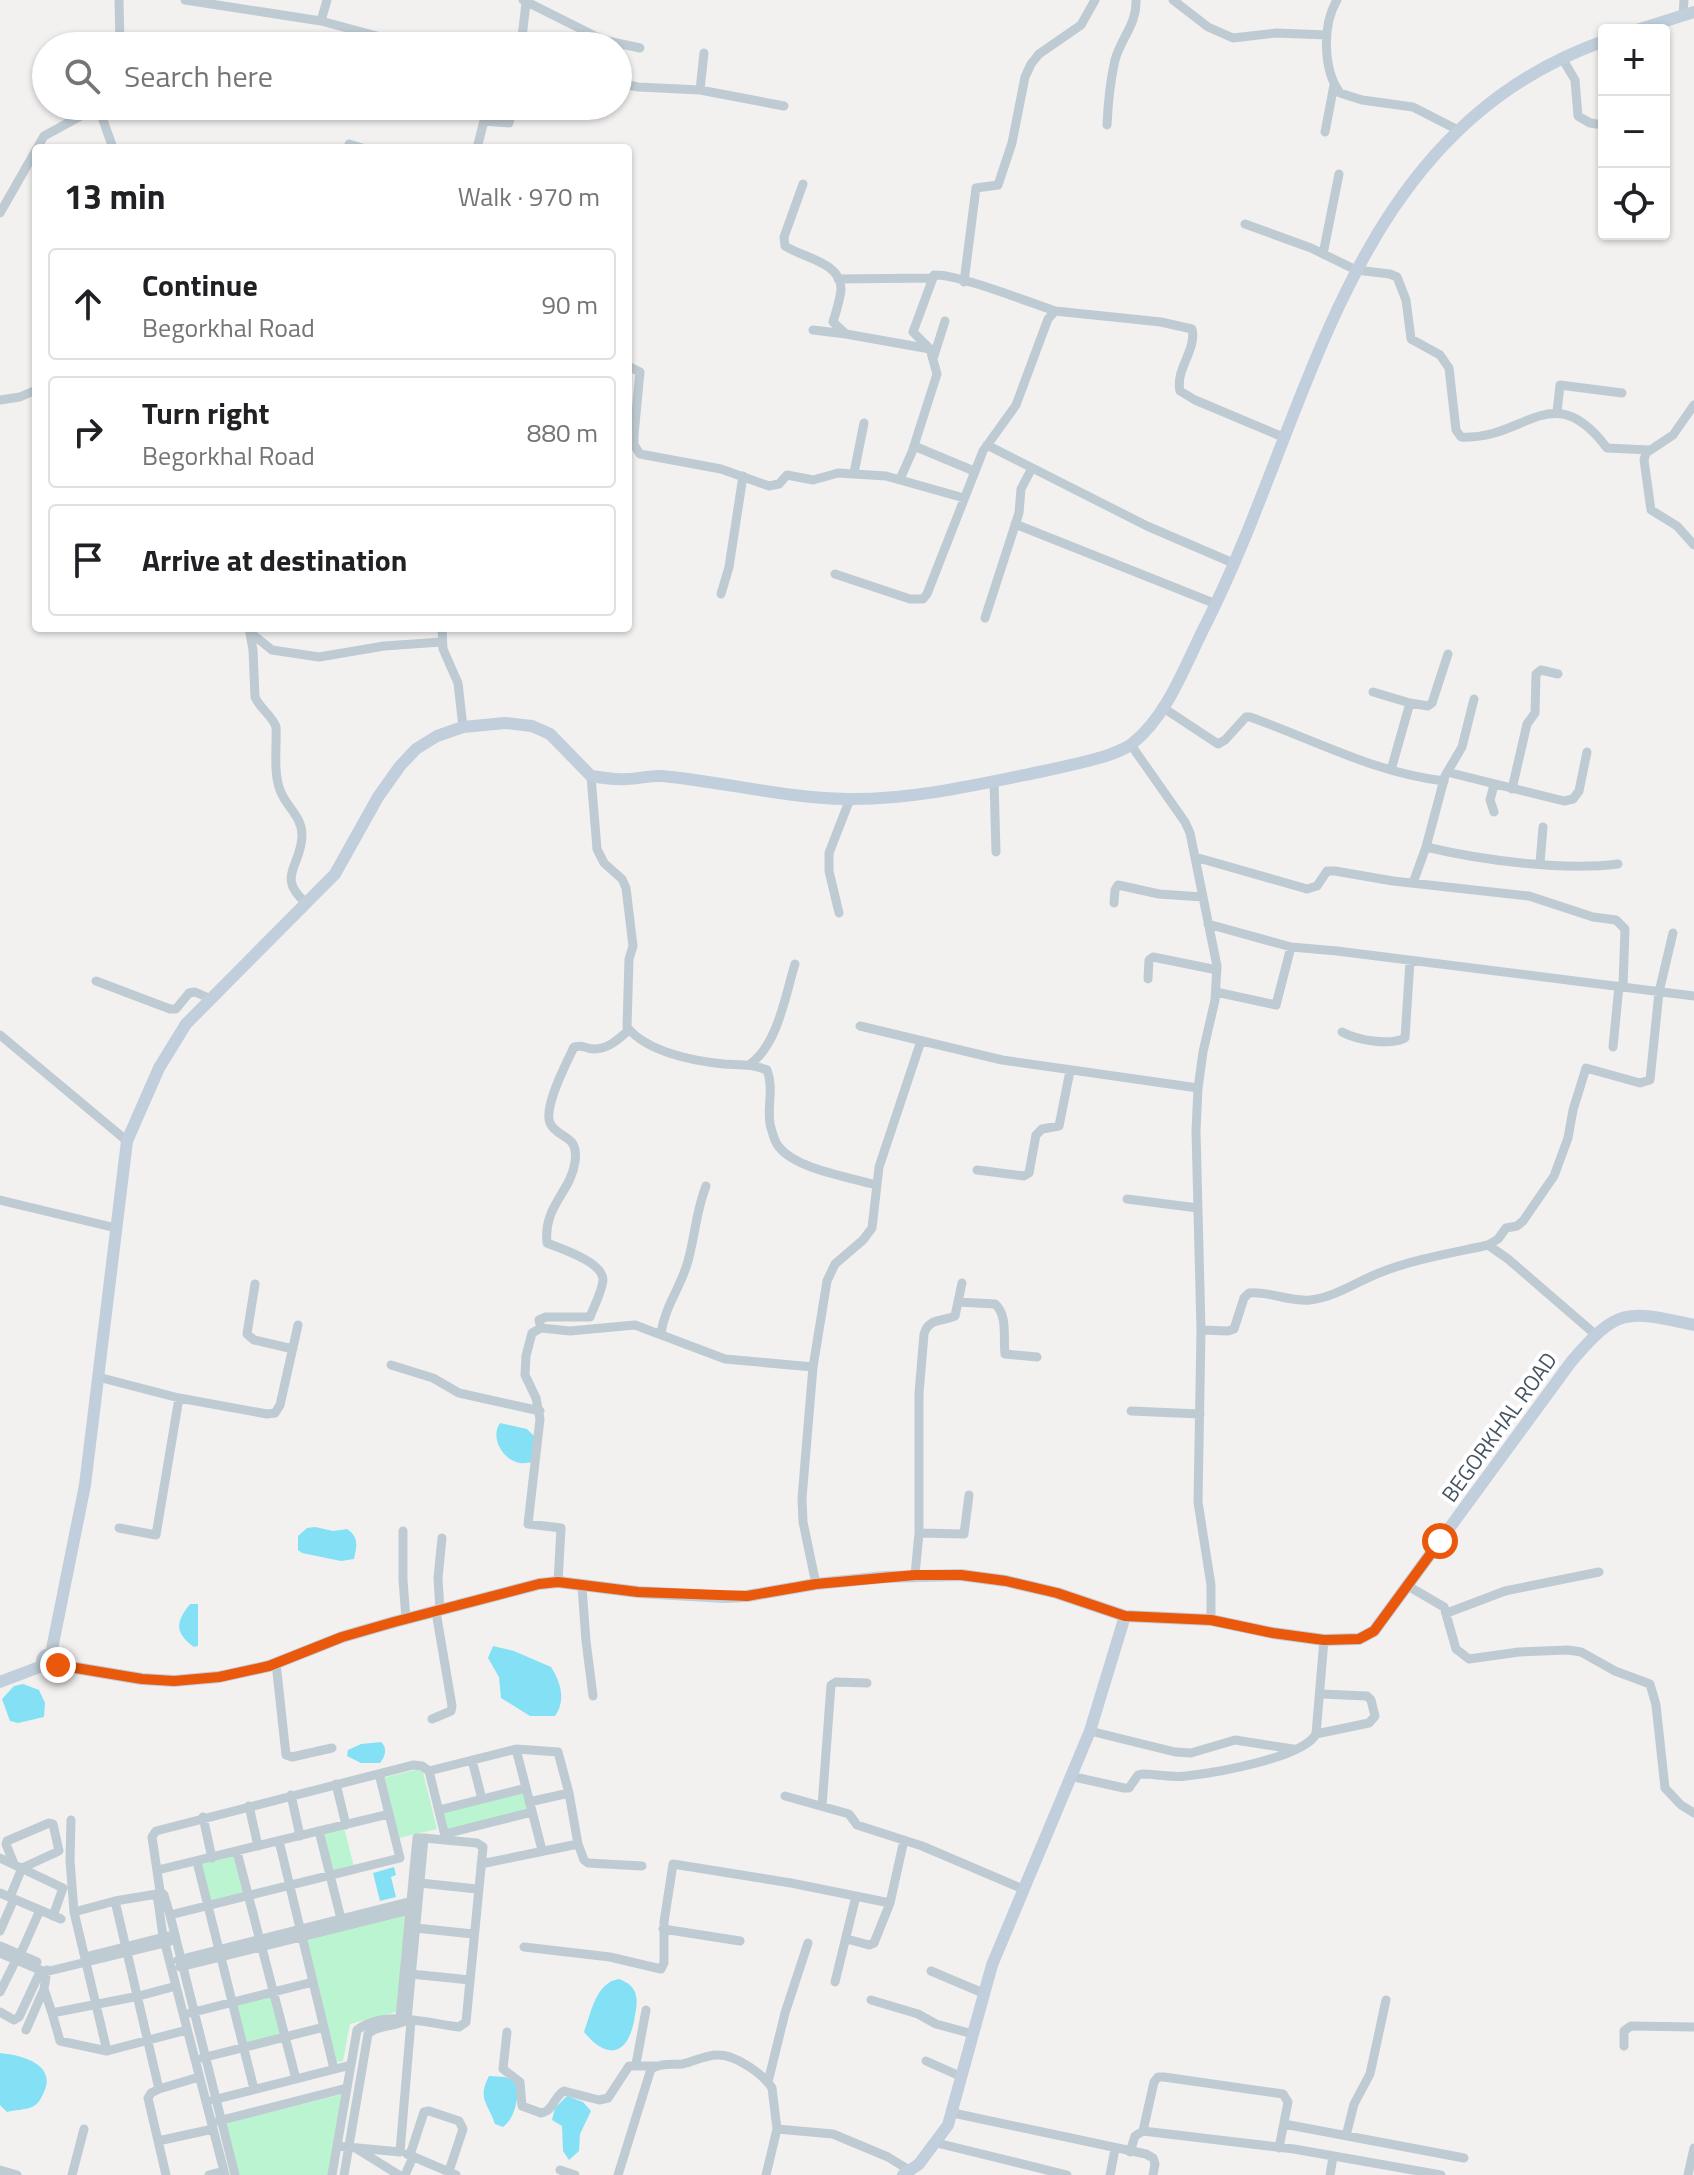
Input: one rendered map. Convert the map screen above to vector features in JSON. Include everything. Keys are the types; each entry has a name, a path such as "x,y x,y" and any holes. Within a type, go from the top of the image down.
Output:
{"street":[{"path":"119,0 120,32"},
{"path":"185,0 321,21 362,32"},
{"path":"321,21 327,0"},
{"path":"964,282 976,188 998,185 1012,143 1025,77 1031,64 1039,54 1081,25 1095,0"},
{"path":"1107,125 1115,61 1134,21 1136,0"},
{"path":"1175,0 1208,27 1233,38 1276,33 1327,35"},
{"path":"1337,0 1327,35 1334,85 1347,97 1413,107 1456,129"},
{"path":"1656,24 1688,14 1684,0"},
{"path":"522,32 525,2 587,32"},
{"path":"54,1659 85,1485 127,1141 159,1068 186,1024 343,862 378,797 416,749 437,736 463,727 505,723 541,729 550,734 591,776 617,779 666,777 850,799 951,790 1085,761 1131,745 1162,707 1216,604 1299,396 1356,270 1408,187 1456,129 1530,75 1598,43"},
{"path":"632,46 640,48"},
{"path":"700,90 704,53"},
{"path":"1562,58 1575,80 1578,116 1598,124"},
{"path":"1325,132 1334,85"},
{"path":"632,86 700,90 784,106"},
{"path":"39,144 44,136 73,120"},
{"path":"103,120 112,144"},
{"path":"478,144 484,121 509,123 510,120"},
{"path":"0,213 32,157"},
{"path":"1323,254 1339,174"},
{"path":"803,184 784,237 785,246 799,255 818,260 836,273 841,288 833,322 846,334"},
{"path":"1245,224 1356,270 1390,274 1401,283 1411,339 1440,355 1449,368 1456,430 1461,437 1494,433 1557,412 1569,415 1594,431 1607,448 1649,450"},
{"path":"838,279 932,278 941,275 1055,311 1161,322 1192,329 1193,337 1179,378 1180,391 1283,437"},
{"path":"900,479 936,380 931,354 913,332 932,278"},
{"path":"835,574 910,599 923,599 937,571 974,471 987,445 1016,405 1048,319 1055,311"},
{"path":"931,354 945,321"},
{"path":"813,330 846,334 931,354"},
{"path":"632,367 638,369 640,375 634,435 636,451 645,456 691,462 773,487 787,475 818,480 831,474 854,473 900,479 964,498"},
{"path":"1557,412 1560,385 1622,393"},
{"path":"0,400 32,392"},
{"path":"1694,405 1673,435 1649,450 1644,460 1651,510 1677,526 1694,545"},
{"path":"854,473 864,423"},
{"path":"987,445 1147,526 1233,563"},
{"path":"914,446 974,471"},
{"path":"985,618 1021,507 1021,489 1032,468"},
{"path":"721,594 729,567 743,476"},
{"path":"1015,524 1216,604"},
{"path":"250,632 255,697 274,720 280,793 300,824 302,837 290,881 295,893 306,903"},
{"path":"251,632 272,650 319,657 384,646 441,642"},
{"path":"442,632 441,642 458,683 463,727"},
{"path":"1373,692 1428,706 1432,703 1448,654"},
{"path":"1512,789 1527,724 1535,713 1536,674 1541,670 1558,674"},
{"path":"1413,883 1446,776 1462,747 1474,699"},
{"path":"1391,770 1410,703"},
{"path":"1162,707 1218,744 1246,717 1250,717 1391,770 1446,776 1564,801 1573,799 1579,791 1587,752"},
{"path":"1131,745 1185,822 1217,970 1216,992 1198,1088 1201,1330 1198,1502 1211,1585 1211,1620"},
{"path":"591,776 600,857 609,870 625,882 626,888 633,946 629,959 625,1014 629,1030 637,1040 687,1058 767,1070 773,1085 769,1101 770,1125 777,1146 795,1161 876,1185"},
{"path":"994,781 996,852"},
{"path":"1494,785 1490,800 1494,812"},
{"path":"839,913 829,871 829,853 850,799"},
{"path":"1540,863 1543,827"},
{"path":"1426,847 1472,858 1596,867 1618,864"},
{"path":"1195,857 1307,889 1317,886 1327,871 1529,896 1593,917 1616,920 1625,929 1613,1047"},
{"path":"1114,903 1118,885 1159,894 1203,897"},
{"path":"1208,924 1291,947 1694,996"},
{"path":"1201,1330 1234,1329 1244,1298 1249,1293 1312,1300 1394,1268 1488,1245 1498,1239 1506,1228 1520,1225 1554,1176 1568,1138 1586,1068 1640,1083 1650,1080 1659,992 1673,933"},
{"path":"1216,992 1276,1005 1291,947"},
{"path":"1148,979 1149,960 1153,957 1217,970"},
{"path":"1342,1032 1393,1042 1405,1038 1410,961"},
{"path":"749,1065 761,1057 772,1033 795,964"},
{"path":"96,981 170,1009 176,1009 189,993 195,992 211,999"},
{"path":"860,1026 1002,1060 1198,1088"},
{"path":"541,1328 539,1320 546,1317 590,1317 603,1279 600,1270 588,1261 547,1243 548,1219 575,1164 575,1149 569,1137 549,1121 549,1109 574,1047 580,1045 594,1049 610,1045 629,1030"},
{"path":"0,1035 127,1141"},
{"path":"816,1584 802,1510 813,1367 831,1271 869,1233 879,1167 921,1041"},
{"path":"977,1170 1024,1176 1029,1173 1036,1135 1042,1129 1059,1126 1070,1071"},
{"path":"661,1333 665,1311 688,1260 698,1206 706,1186"},
{"path":"1127,1199 1198,1208"},
{"path":"0,1200 116,1228"},
{"path":"1488,1245 1596,1335"},
{"path":"915,1575 919,1533 919,1393 924,1334 931,1322 955,1316 962,1283"},
{"path":"255,1284 247,1334 254,1340 293,1349"},
{"path":"958,1302 1000,1307 1005,1354 1037,1357"},
{"name":"BEGORKHAL ROAD","path":"0,1682 42,1666 50,1671 54,1659 142,1679 174,1681 219,1677 276,1663 342,1637 406,1619 558,1582 582,1587 725,1597 816,1584 915,1575 961,1575 1057,1593 1125,1616 1211,1620 1324,1640 1367,1636 1408,1586 1571,1362 1596,1335 1612,1321 1634,1314 1694,1325"},
{"path":"98,1377 179,1398 275,1413 280,1405 298,1325"},
{"path":"558,1582 561,1528 528,1524 540,1411 525,1375 532,1333 541,1328 570,1331 635,1325 725,1359 813,1367"},
{"path":"391,1365 433,1378 459,1393 540,1411"},
{"path":"119,1528 156,1535 179,1398"},
{"path":"1131,1411 1200,1414"},
{"path":"919,1533 964,1534 969,1495"},
{"path":"403,1531 406,1619"},
{"path":"432,1719 447,1715 452,1706 438,1611 442,1538"},
{"path":"1447,1613 1505,1591 1599,1572"},
{"path":"1408,1586 1438,1603 1447,1613 1456,1649 1469,1659 1519,1652 1568,1650 1581,1652 1615,1671 1650,1684 1656,1705 1665,1788 1681,1805 1694,1813"},
{"path":"582,1587 593,1696"},
{"path":"777,2129 833,2134 888,2157 906,2173 919,2164 937,2143 953,2113 983,1993 1090,1731 1125,1616"},
{"path":"1070,1776 1124,1788 1142,1774 1187,1776 1257,1763 1307,1746 1316,1734 1324,1640"},
{"path":"276,1663 286,1755 292,1757 332,1748"},
{"path":"822,1806 831,1685 836,1682 867,1683"},
{"path":"1316,1734 1369,1723 1375,1716 1367,1696 1321,1694"},
{"path":"1090,1731 1175,1752 1191,1753 1235,1740 1296,1750"},
{"path":"516,1749 542,1850"},
{"path":"429,1771 516,1749 558,1752 584,1860 588,1863 642,1866"},
{"path":"472,1760 482,1799"},
{"path":"209,2175 225,2173 200,2059 194,2012 177,1964 158,1892 153,1833 203,1817 413,1765 429,1771 446,1837"},
{"path":"170,1915 400,1858 379,1774"},
{"path":"336,1784 346,1825"},
{"path":"439,1810 526,1788"},
{"path":"446,1837 569,1793"},
{"path":"291,1795 300,1836"},
{"path":"785,1796 849,1814 857,1825 904,1840 1023,1889"},
{"path":"249,1806 258,1846"},
{"path":"158,1870 389,1814"},
{"path":"203,1817 212,1858"},
{"path":"71,1820 74,1912 107,2051"},
{"path":"0,1931 18,1866 7,1841 51,1823 59,1851 18,1866"},
{"path":"319,1831 341,1919"},
{"path":"332,2175 357,2030 368,2022 406,2020 459,2027 465,2025 483,1851 481,1844 446,1837 396,1843"},
{"path":"344,2175 353,2148 368,2034 374,2028 399,2025 406,2020 416,1928 414,1905 420,1883 421,1838"},
{"path":"405,2175 408,2155 406,2020 421,1838"},
{"path":"847,1939 869,1945 874,1943 890,1903 904,1840"},
{"path":"279,1841 334,2069"},
{"path":"481,1864 578,1844"},
{"path":"237,1852 296,2079"},
{"path":"0,1858 63,1888 57,1917 8,1896"},
{"path":"197,1862 254,2089"},
{"path":"524,1947 610,1957 661,1969 664,1963 663,1929 673,1864 890,1903"},
{"path":"420,1883 477,1889"},
{"path":"74,1912 158,1892 164,1895 170,1915 170,1938"},
{"path":"835,1982 856,1896"},
{"path":"115,1901 159,2089"},
{"path":"301,1933 341,1919 414,1905"},
{"path":"177,1964 414,1905"},
{"path":"1,1990 40,1910"},
{"path":"416,1928 473,1934"},
{"path":"663,1929 740,1941"},
{"path":"0,1946 45,1970 170,1938"},
{"path":"768,2082 785,2013 808,1943"},
{"path":"0,1953 18,1957"},
{"path":"177,1964 176,1986 187,2030 200,2059 199,2077 211,2100"},
{"path":"26,2030 44,1989 45,1970"},
{"path":"0,2012 14,2020 19,2017 45,1970"},
{"path":"931,1971 983,1993"},
{"path":"411,1974 470,1980"},
{"path":"183,2014 313,1982"},
{"path":"52,2013 176,1986"},
{"path":"44,1989 60,2041 107,2051 187,2030"},
{"path":"871,2000 973,2034"},
{"path":"1346,2136 1354,2104 1370,2074 1386,2000"},
{"path":"636,2064 646,2010"},
{"path":"200,2059 324,2027"},
{"path":"1624,2046 1626,2027 1694,2027"},
{"path":"507,2032 503,2069 520,2082 522,2106 541,2113 549,2110 559,2093 564,2091 599,2100 608,2098 625,2070 636,2064 683,2064 721,2055 752,2069 768,2082 774,2095 777,2129 766,2175"},
{"path":"926,2061 962,2077"},
{"path":"211,2100 351,2065"},
{"path":"618,2175 649,2076 655,2066"},
{"path":"166,2175 148,2098 159,2089 199,2077"},
{"path":"1143,2131 1154,2082 1158,2077 1283,2094 1288,2102 1279,2148"},
{"path":"158,2141 347,2088"},
{"path":"337,2146 408,2155 452,2173 463,2129 459,2121 424,2112 408,2155"},
{"path":"953,2113 1153,2158 1153,2175"},
{"path":"215,2124 235,2175"},
{"path":"1284,2124 1464,2158"},
{"path":"72,2175 84,2129"},
{"path":"1130,2152 1135,2136 1143,2131 1279,2148 1441,2175"},
{"path":"937,2143 1067,2175"},
{"path":"353,2148 399,2175"},
{"path":"1688,2175 1694,2148"},
{"path":"1110,2175 1115,2149"},
{"path":"1330,2175 1333,2157"},
{"path":"159,2175 163,2162"},
{"path":"0,2170 17,2175"},
{"path":"560,2170 575,2175"}],"green space":[{"path":"422,1768 437,1829 399,1838 383,1778"},
{"path":"524,1790 530,1810 446,1831 441,1811"},
{"path":"344,1827 354,1867 331,1873 321,1833"},
{"path":"236,1854 246,1894 209,1904 199,1863"},
{"path":"407,1914 396,2012 350,2024 343,2061 337,2062 306,1939"},
{"path":"272,1995 282,2036 246,2045 235,2004"},
{"path":"343,2094 328,2175 238,2175 226,2123"}],"water":[{"path":"500,1423 527,1429 534,1436 533,1462 520,1463 503,1453 496,1435"},
{"path":"307,1528 333,1531 347,1529 351,1532 356,1542 354,1559 341,1561 298,1550 298,1536"},
{"path":"190,1604 198,1604 198,1646 194,1647 183,1637 179,1627"},
{"path":"493,1646 514,1651 551,1667 561,1692 555,1716 530,1716 501,1698 499,1677 488,1658"},
{"path":"23,1684 39,1690 45,1703 44,1717 18,1723 10,1721 2,1699 14,1686"},
{"path":"381,1742 385,1752 380,1763 361,1763 347,1756 348,1750 361,1744"},
{"path":"394,1867 396,1875 391,1877 396,1897 380,1901 373,1873"},
{"path":"619,1979 634,1990 636,2012 626,2042 615,2050 608,2050 584,2032 600,1992 611,1981"},
{"path":"0,2053 27,2059 46,2074 44,2092 34,2106 7,2112 0,2105"},
{"path":"489,2076 505,2077 517,2083 515,2107 503,2127 495,2124 485,2101 484,2090"},
{"path":"567,2096 583,2102 591,2111 580,2134 579,2151 569,2160 563,2151 562,2126 552,2120 555,2108"}],"route":[{"path":"58,1665 142,1679 174,1681 219,1677 269,1666 342,1637 394,1622 539,1584 558,1582 582,1587 725,1597 816,1584 915,1575 961,1575 1057,1593 1125,1616 1211,1620 1324,1640 1359,1639 1374,1631 1440,1541"}]}
